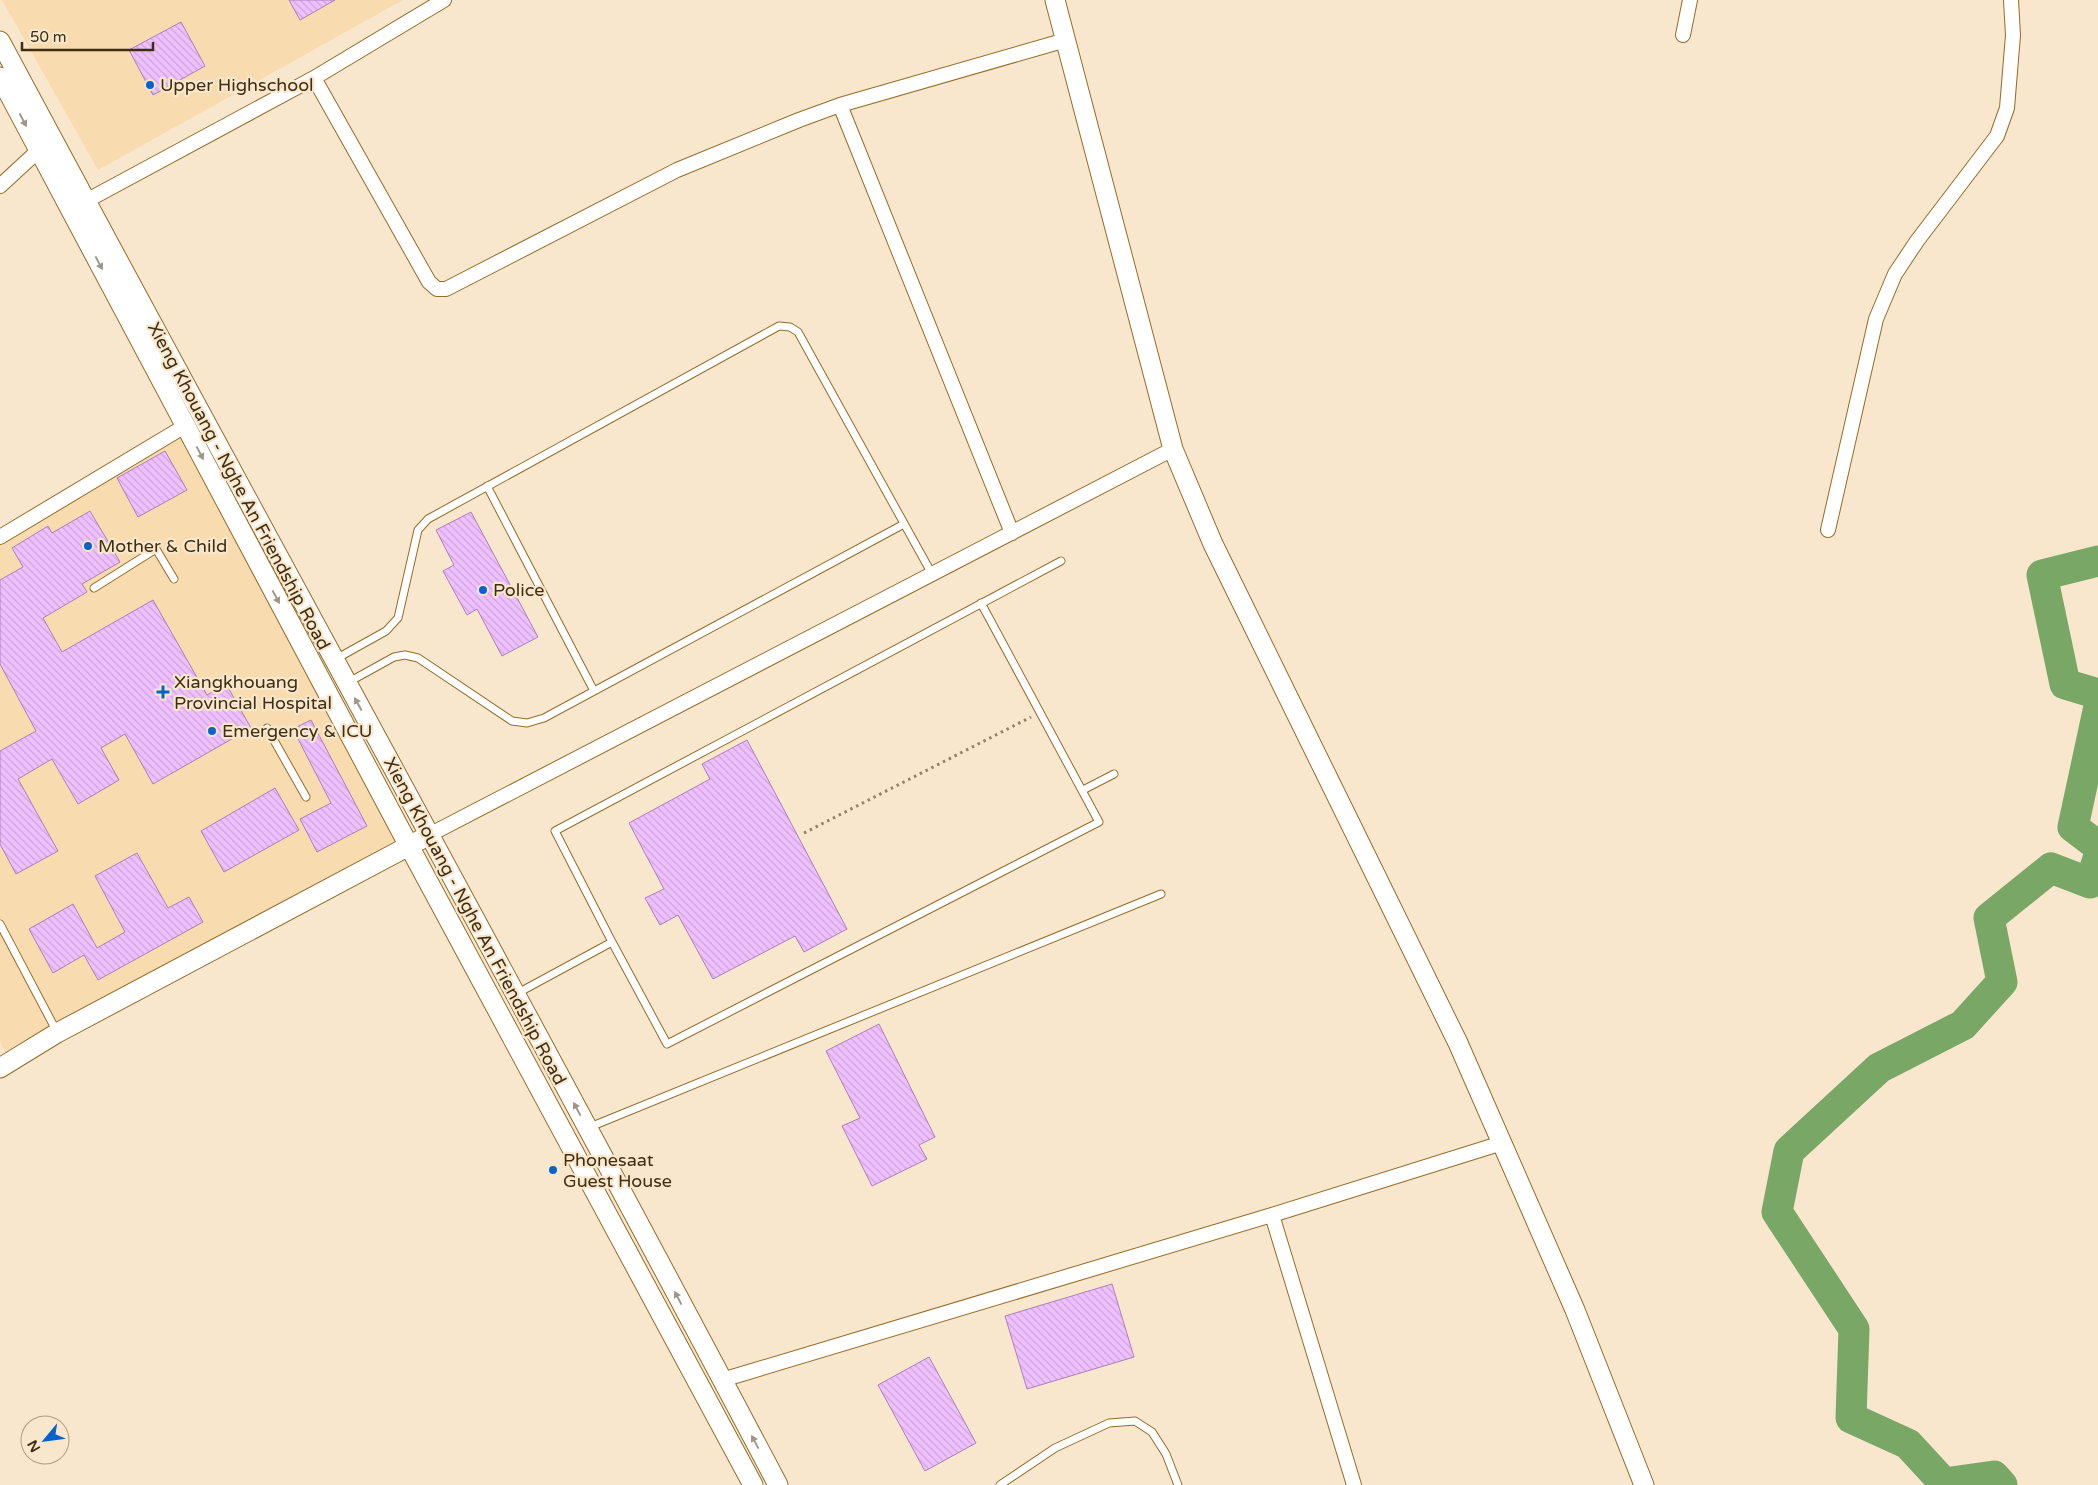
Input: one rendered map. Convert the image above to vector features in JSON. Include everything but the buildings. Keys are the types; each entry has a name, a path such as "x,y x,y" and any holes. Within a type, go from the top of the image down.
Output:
{"street":[{"path":"86,201 314,78 444,0"},
{"path":"1055,0 1173,449 1213,544 1424,974 1502,1143 1575,1310 1644,1485"},
{"path":"1684,34 1690,0"},
{"path":"1828,530 1876,319 1895,274 1917,240 1997,136 2007,108 2013,35 2011,0"},
{"path":"314,78 429,282 437,289 446,289 677,170 799,120 840,105 1066,40"},
{"name":"Xieng Khouang - Nghe An Friendship Road","path":"0,41 516,994 778,1485"},
{"name":"Xieng Khouang - Nghe An Friendship Road","path":"0,77 409,846 753,1485"},
{"path":"840,105 1012,533"},
{"path":"0,186 39,150"},
{"path":"0,537 185,426"},
{"path":"0,1068 57,1033 429,835 1173,449"},
{"path":"702,1390 722,1380 1272,1215 1502,1143"},
{"path":"1272,1215 1354,1485"}],"lane":[{"path":"334,660 386,631 398,618 418,530 428,519 779,326 790,327 798,332 932,574"},
{"path":"487,486 594,691"},
{"path":"347,683 394,657 405,655 418,658 512,721 527,723 544,718 904,524"},
{"path":"94,588 156,550 174,579"},
{"path":"982,603 1099,822 667,1044 555,831 982,603 1061,561"},
{"path":"267,728 306,797"},
{"path":"1083,790 1114,774"},
{"path":"587,1128 1161,894"},
{"path":"0,924 57,1033"},
{"path":"516,994 612,942"},
{"path":"1000,1485 1055,1448 1110,1423 1134,1421 1152,1432 1166,1454 1178,1485"}],"path":[{"path":"804,833 1040,712"}],"shaded area":[{"name":"Upper Highschool","path":"2,0 403,0 98,170"},
{"name":"Xiangkhouang Provincial Hospital","path":"185,426 409,846 10,1062 0,1042 0,537"}],"waterway":[{"path":"2098,561 2042,575 2065,684 2098,694"},
{"path":"2098,711 2073,827 2098,846"},
{"path":"2002,1485 1994,1476 1944,1483 1908,1444 1851,1418 1854,1329 1777,1212 1789,1151 1879,1068 1963,1025 2002,982 1989,918 2051,868 2090,883 2098,859"}],"place":[{"name":"Upper Highschool","path":"150,85"},
{"name":"Mother & Child","path":"88,546"},
{"name":"Police","path":"483,590"},
{"name":"Xiangkhouang Provincial Hospital","path":"163,692"},
{"name":"Emergency & ICU","path":"212,731"},
{"name":"Phonesaat Guest House","path":"553,1170"}]}
